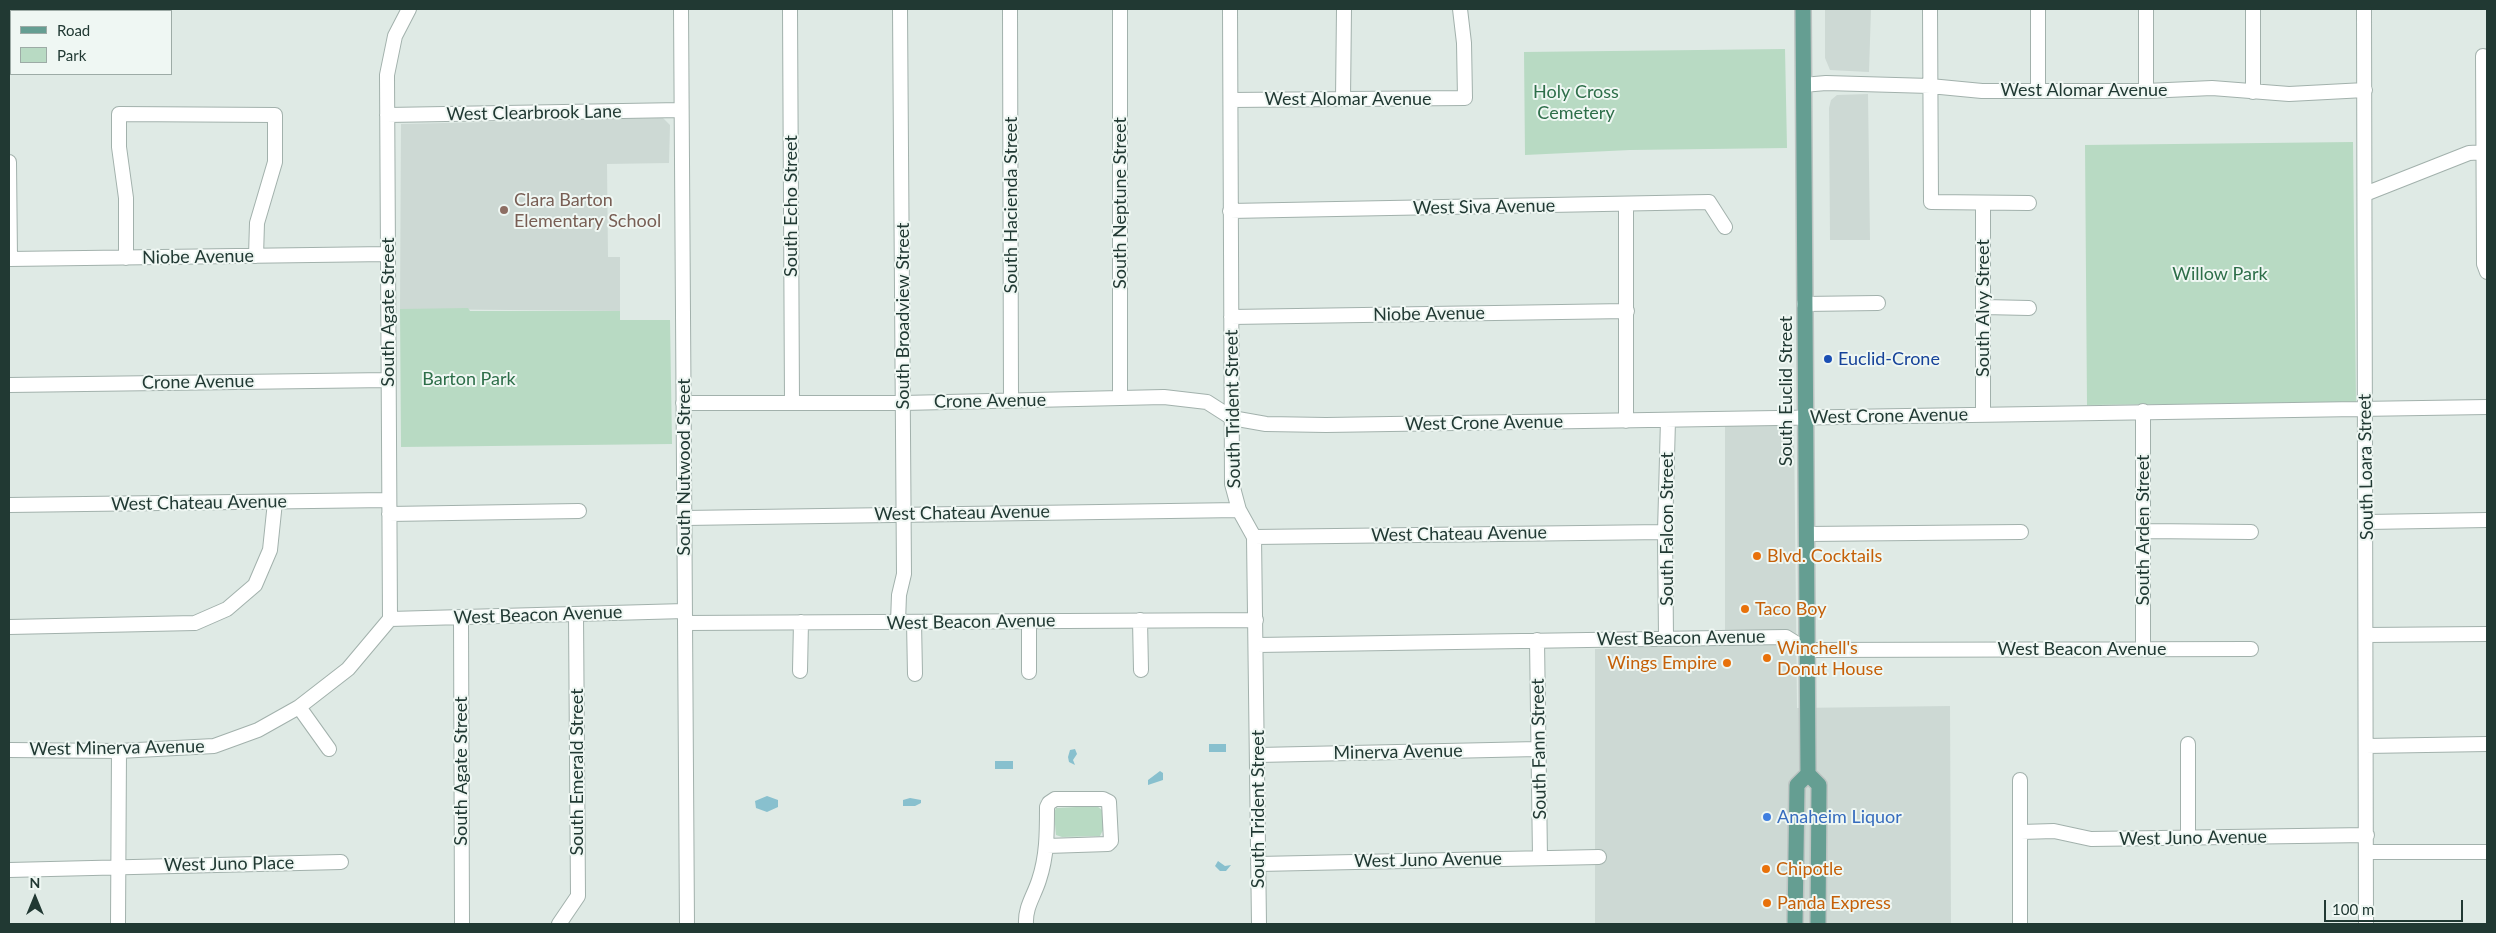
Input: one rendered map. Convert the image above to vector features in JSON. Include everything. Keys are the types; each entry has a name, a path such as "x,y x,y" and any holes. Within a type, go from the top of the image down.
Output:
{"main road":[{"name":"South Euclid Street","path":"1804,9 1804,304 1808,774 1819,785 1818,924"},
{"name":"South Euclid Street","path":"1794,924 1797,785 1808,774"}],"street":[{"name":"South Agate Street","path":"390,619 387,75 395,36 410,9"},
{"name":"South Nutwood Street","path":"681,9 687,924"},
{"name":"South Echo Street","path":"790,9 792,402"},
{"name":"South Broadview Street","path":"898,622 898,596 904,574 900,9"},
{"name":"South Hacienda Street","path":"1010,9 1011,401"},
{"name":"South Neptune Street","path":"1120,9 1120,397"},
{"name":"South Trident Street","path":"1230,9 1232,484 1239,510 1254,537 1257,645 1258,924"},
{"path":"1343,98 1344,9"},
{"name":"West Alomar Avenue","path":"1231,100 1465,98 1464,43 1460,9"},
{"path":"1930,9 1931,202 2029,203"},
{"path":"2038,9 2038,90"},
{"path":"2146,9 2146,91"},
{"path":"2253,9 2253,92"},
{"name":"South Loara Street","path":"2364,9 2367,522 2366,924"},
{"path":"2483,56 2485,152 2484,264 2487,272"},
{"name":"West Alomar Avenue","path":"1803,85 1826,83 1930,86 1982,91 2146,91 2212,88 2289,94 2365,90"},
{"name":"West Clearbrook Lane","path":"387,115 681,110"},
{"path":"126,258 126,198 119,147 119,114 275,115 276,162 257,223 256,256"},
{"path":"2365,194 2468,153 2485,152"},
{"path":"9,162 9,259"},
{"name":"West Siva Avenue","path":"1230,211 1709,202 1725,227"},
{"name":"South Alvy Street","path":"1983,203 1983,414"},
{"path":"1626,205 1626,421"},
{"name":"Niobe Avenue","path":"9,259 388,254"},
{"path":"1804,304 1878,303"},
{"path":"1984,307 2029,308"},
{"name":"Niobe Avenue","path":"1231,317 1627,311"},
{"name":"Crone Avenue","path":"9,385 388,380"},
{"name":"Crone Avenue","path":"683,403 903,403 1164,397 1207,402 1232,418"},
{"name":"West Crone Avenue","path":"1232,418 1274,424 1626,421 2487,407"},
{"name":"South Arden Street","path":"2143,412 2143,649"},
{"name":"South Falcon Street","path":"1666,638 1665,532 1668,420"},
{"path":"9,627 195,623 227,609 255,585 270,550 275,502"},
{"name":"West Chateau Avenue","path":"9,505 275,502 388,507 579,511"},
{"name":"West Chateau Avenue","path":"684,518 904,513 1239,510"},
{"path":"2367,522 2487,520"},
{"path":"2144,531 2251,532"},
{"name":"West Chateau Avenue","path":"1254,537 1665,532"},
{"path":"1806,534 2021,532"},
{"name":"West Beacon Avenue","path":"390,619 576,614 801,622 1256,620"},
{"name":"South Emerald Street","path":"559,924 578,896 576,614"},
{"name":"South Agate Street","path":"461,618 462,924"},
{"name":"West Minerva Avenue","path":"9,750 119,751 214,746 258,730 298,707 348,669 390,619"},
{"path":"1140,620 1141,670"},
{"path":"1029,621 1029,672"},
{"path":"800,671 801,622"},
{"path":"914,622 915,674"},
{"path":"2366,635 2487,634"},
{"name":"West Beacon Avenue","path":"1257,645 1786,637 1807,650 2251,649"},
{"name":"South Fann Street","path":"1537,640 1540,858"},
{"path":"298,707 330,749"},
{"path":"2188,744 2188,837"},
{"path":"2366,746 2487,744"},
{"name":"Minerva Avenue","path":"1258,755 1538,749"},
{"path":"118,924 119,751"},
{"path":"2020,780 2020,924"},
{"path":"1026,924 1027,908 1039,880 1047,846 1049,803 1055,799 1103,799 1109,802 1110,841 1108,844 1047,846"},
{"name":"West Juno Avenue","path":"2021,832 2054,831 2091,839 2367,835"},
{"path":"2367,852 2487,852"},
{"name":"West Juno Avenue","path":"1258,864 1599,857"},
{"name":"West Juno Place","path":"117,867 341,862"},
{"path":"9,870 117,867"}],"shaded area":[{"path":"1825,9 1871,9 1869,72 1830,70 1825,58"},
{"path":"1868,94 1870,240 1830,240 1829,108 1831,100 1837,95"},
{"name":"Clara Barton Elementary School","path":"663,118 670,125 669,163 607,164 608,257 620,257 620,311 400,309 401,124"},
{"path":"1725,426 1794,426 1797,708 1950,706 1951,924 1595,924 1595,649 1725,644"}],"green space":[{"name":"Holy Cross Cemetery","path":"1785,49 1787,148 1630,150 1525,155 1524,52"},
{"name":"Willow Park","path":"2353,142 2356,402 2087,405 2085,145"},
{"name":"Barton Park","path":"468,308 470,311 620,311 620,320 670,320 672,444 401,447 400,309"},
{"path":"1097,806 1103,811 1103,830 1100,836 1062,837 1056,835 1054,813 1056,808"}],"water":[{"path":"1209,744 1226,744 1226,752 1209,752"},
{"path":"1075,749 1077,754 1073,760 1075,765 1069,762 1068,757 1070,750"},
{"path":"995,761 1013,761 1013,769 995,769"},
{"path":"1160,771 1163,773 1163,780 1148,785 1148,780"},
{"path":"767,796 778,800 778,807 767,812 756,808 755,801"},
{"path":"910,798 921,800 921,803 915,806 903,806 903,800"},
{"path":"1218,861 1225,866 1231,865 1226,871 1220,871 1215,866"}],"place":[{"name":"Clara Barton Elementary School","path":"504,210"},
{"name":"Euclid-Crone","path":"1828,359"},
{"name":"Blvd. Cocktails","path":"1757,556"},
{"name":"Taco Boy","path":"1745,609"},
{"name":"Winchell's Donut House","path":"1767,658"},
{"name":"Wings Empire","path":"1727,663"},
{"name":"Anaheim Liquor","path":"1767,817"},
{"name":"Chipotle","path":"1766,869"},
{"name":"Panda Express","path":"1767,903"}]}
